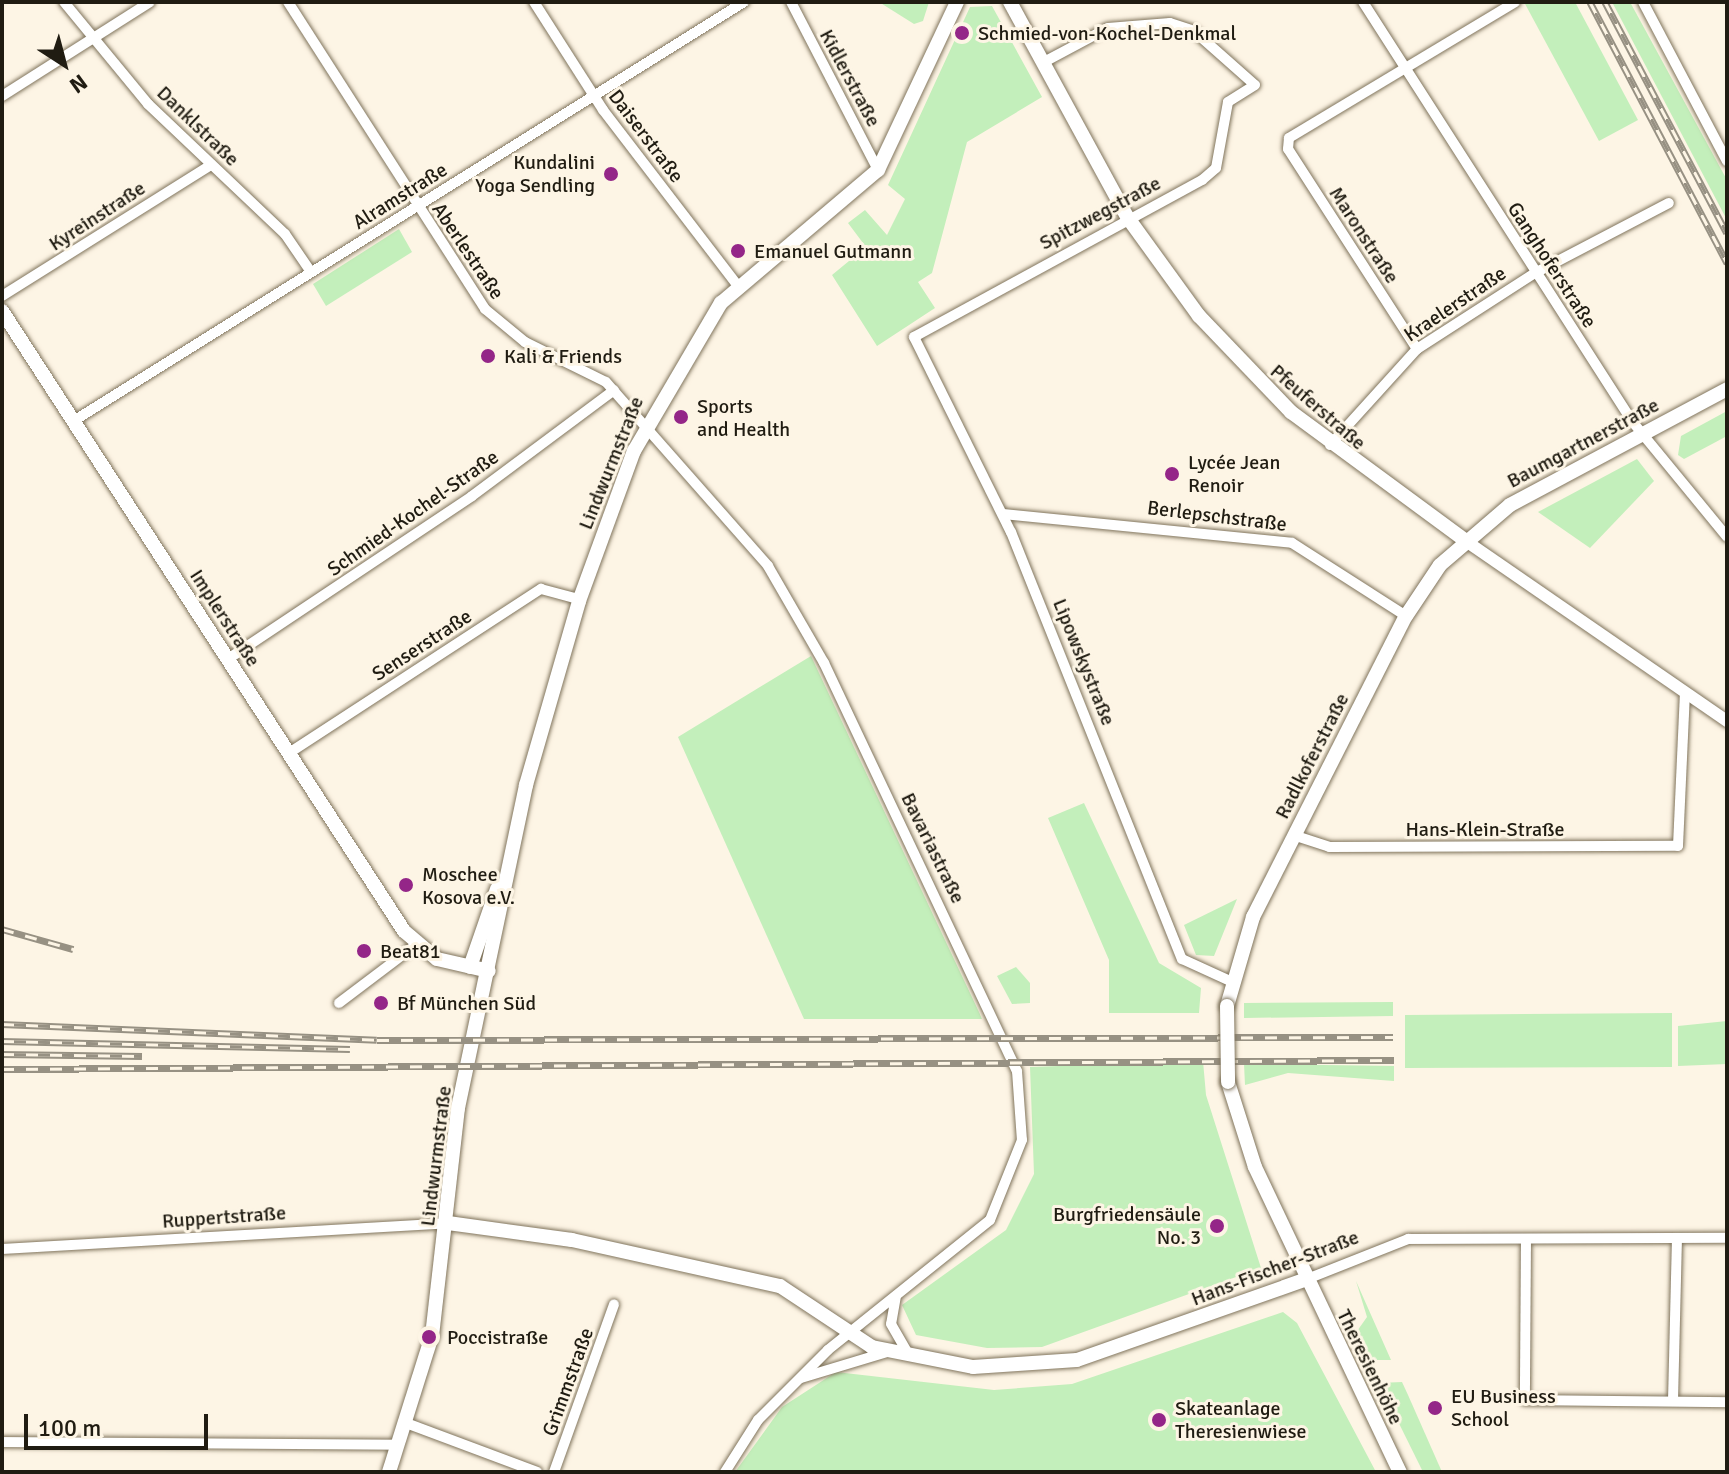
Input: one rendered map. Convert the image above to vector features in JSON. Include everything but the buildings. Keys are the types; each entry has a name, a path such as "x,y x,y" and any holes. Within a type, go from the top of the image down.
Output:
{"main road":[{"name":"Lindwurmstraße","path":"389,1472 434,1326 448,1223 458,1108 489,971 513,843 579,599 646,424 697,334 738,286 878,170 957,2"},
{"name":"Pfeuferstraße","path":"1010,2 1128,218 1248,372 1330,445 1463,539"},
{"name":"Implerstraße","path":"2,311 417,944"},
{"name":"Baumgartnerstraße","path":"1463,539 1641,434 1727,389"},
{"name":"Radlkoferstraße","path":"1307,1279 1235,1117 1228,1082 1227,1006 1230,981 1293,835 1406,616 1463,539"},
{"name":"Lindwurmstraße","path":"468,966 513,843"},
{"path":"417,944 468,966 489,971"},
{"path":"448,1223 761,1280 805,1296 849,1332"},
{"name":"Hans-Fischer-Straße","path":"849,1332 887,1352 910,1357 1000,1368 1077,1360 1307,1279"},
{"name":"Theresienhöhe","path":"1307,1279 1400,1472"}],"street":[{"name":"Danklstraße","path":"64,2 211,165 285,234 311,272"},
{"path":"2,96 150,2"},
{"name":"Aberlestraße","path":"288,2 417,207 493,318 614,390 646,424"},
{"name":"Daiserstraße","path":"534,2 593,95 738,286"},
{"name":"Alramstraße","path":"75,420 744,2"},
{"name":"Kidlerstraße","path":"791,2 878,170"},
{"name":"Ganghoferstraße","path":"1363,2 1641,434 1727,537"},
{"path":"1405,67 1515,2"},
{"path":"1643,2 1727,161"},
{"name":"Spitzwegstraße","path":"914,337 1202,180 1216,168 1228,102 1255,85 1194,31 1170,23 1108,28 1044,62"},
{"name":"Maronstraße","path":"1405,67 1289,138 1288,149 1417,349"},
{"name":"Kyreinstraße","path":"2,296 211,165"},
{"name":"Kraelerstraße","path":"1330,445 1417,349 1535,273 1669,203"},
{"name":"Lipowskystraße","path":"914,337 1003,514 1182,959 1230,981"},
{"name":"Schmied-Kochel-Straße","path":"228,659 472,496 614,390"},
{"name":"Bavariastraße","path":"646,424 726,512 800,620 1017,1071 1022,1140 1002,1200 963,1249 896,1294 799,1379 758,1420 725,1472"},
{"name":"Berlepschstraße","path":"1003,514 1292,543 1406,616"},
{"name":"Pfeuferstraße","path":"1463,539 1727,721"},
{"name":"Senserstraße","path":"289,753 541,589 579,599"},
{"name":"Hans-Klein-Straße","path":"1293,835 1329,847 1678,846 1685,694"},
{"path":"339,1003 417,944"},
{"name":"Ruppertstraße","path":"2,1249 448,1223"},
{"path":"1673,1401 1677,1238"},
{"name":"Hans-Fischer-Straße","path":"1307,1279 1408,1239 1727,1238"},
{"path":"1526,1239 1525,1400 1727,1402"},
{"path":"896,1294 891,1324 910,1357"},
{"name":"Grimmstraße","path":"554,1472 614,1304"},
{"path":"799,1379 887,1352"},
{"path":"406,1423 537,1472"},
{"path":"2,1442 398,1445"}],"green space":[{"path":"879,2 929,2 923,21 914,24"},
{"path":"1524,2 1575,2 1638,120 1599,141"},
{"path":"1612,2 1630,2 1727,180 1727,220"},
{"path":"992,6 1042,97 967,142 932,273 918,282 935,308 877,346 832,275 866,247 848,223 865,210 887,235 905,199 888,185 970,7"},
{"path":"399,229 412,252 326,306 313,284"},
{"path":"1727,411 1727,436 1684,459 1678,455 1681,436"},
{"path":"1637,459 1654,481 1590,548 1538,512"},
{"path":"811,656 982,1019 804,1019 678,737"},
{"path":"1084,803 1159,963 1201,988 1199,1013 1109,1013 1109,960 1048,818"},
{"path":"1237,899 1214,956 1196,955 1184,925"},
{"path":"1016,967 1030,983 1030,1003 1012,1004 997,976"},
{"path":"1393,1002 1393,1016 1244,1018 1244,1003"},
{"path":"1672,1013 1672,1067 1405,1068 1405,1015"},
{"path":"1727,1021 1727,1064 1678,1066 1678,1026"},
{"path":"1203,1061 1206,1095 1261,1268 1042,1347 987,1348 916,1335 902,1305 1006,1230 1034,1174 1030,1067"},
{"path":"1244,1064 1394,1066 1394,1081 1288,1073 1245,1085"},
{"path":"1356,1281 1391,1360 1368,1360 1355,1334 1367,1317"},
{"path":"1283,1312 1297,1323 1376,1472 735,1472 782,1407 836,1372 994,1390 1072,1384"},
{"path":"1402,1382 1442,1472 1423,1472 1379,1383"}],"railway":[{"path":"1590,2 1727,263"},
{"path":"1605,2 1727,233"},
{"path":"2,929 73,949"},
{"path":"2,1024 377,1040 1393,1037"},
{"path":"2,1041 350,1049"},
{"path":"2,1054 142,1056"},
{"path":"2,1069 1394,1060"}],"place":[{"name":"Schmied-von-Kochel-Denkmal","path":"962,33"},
{"name":"Kundalini Yoga Sendling","path":"611,174"},
{"name":"Emanuel Gutmann","path":"738,251"},
{"name":"Kali & Friends","path":"488,356"},
{"name":"Sports and Health","path":"681,417"},
{"name":"Lycée Jean Renoir","path":"1172,474"},
{"name":"Moschee Kosova e.V.","path":"406,885"},
{"name":"Beat81","path":"364,951"},
{"name":"Bf München Süd","path":"381,1003"},
{"name":"Burgfriedensäule No. 3","path":"1217,1226"},
{"name":"Poccistraße","path":"429,1337"},
{"name":"EU Business School","path":"1435,1408"},
{"name":"Skateanlage Theresienwiese","path":"1159,1420"}]}
